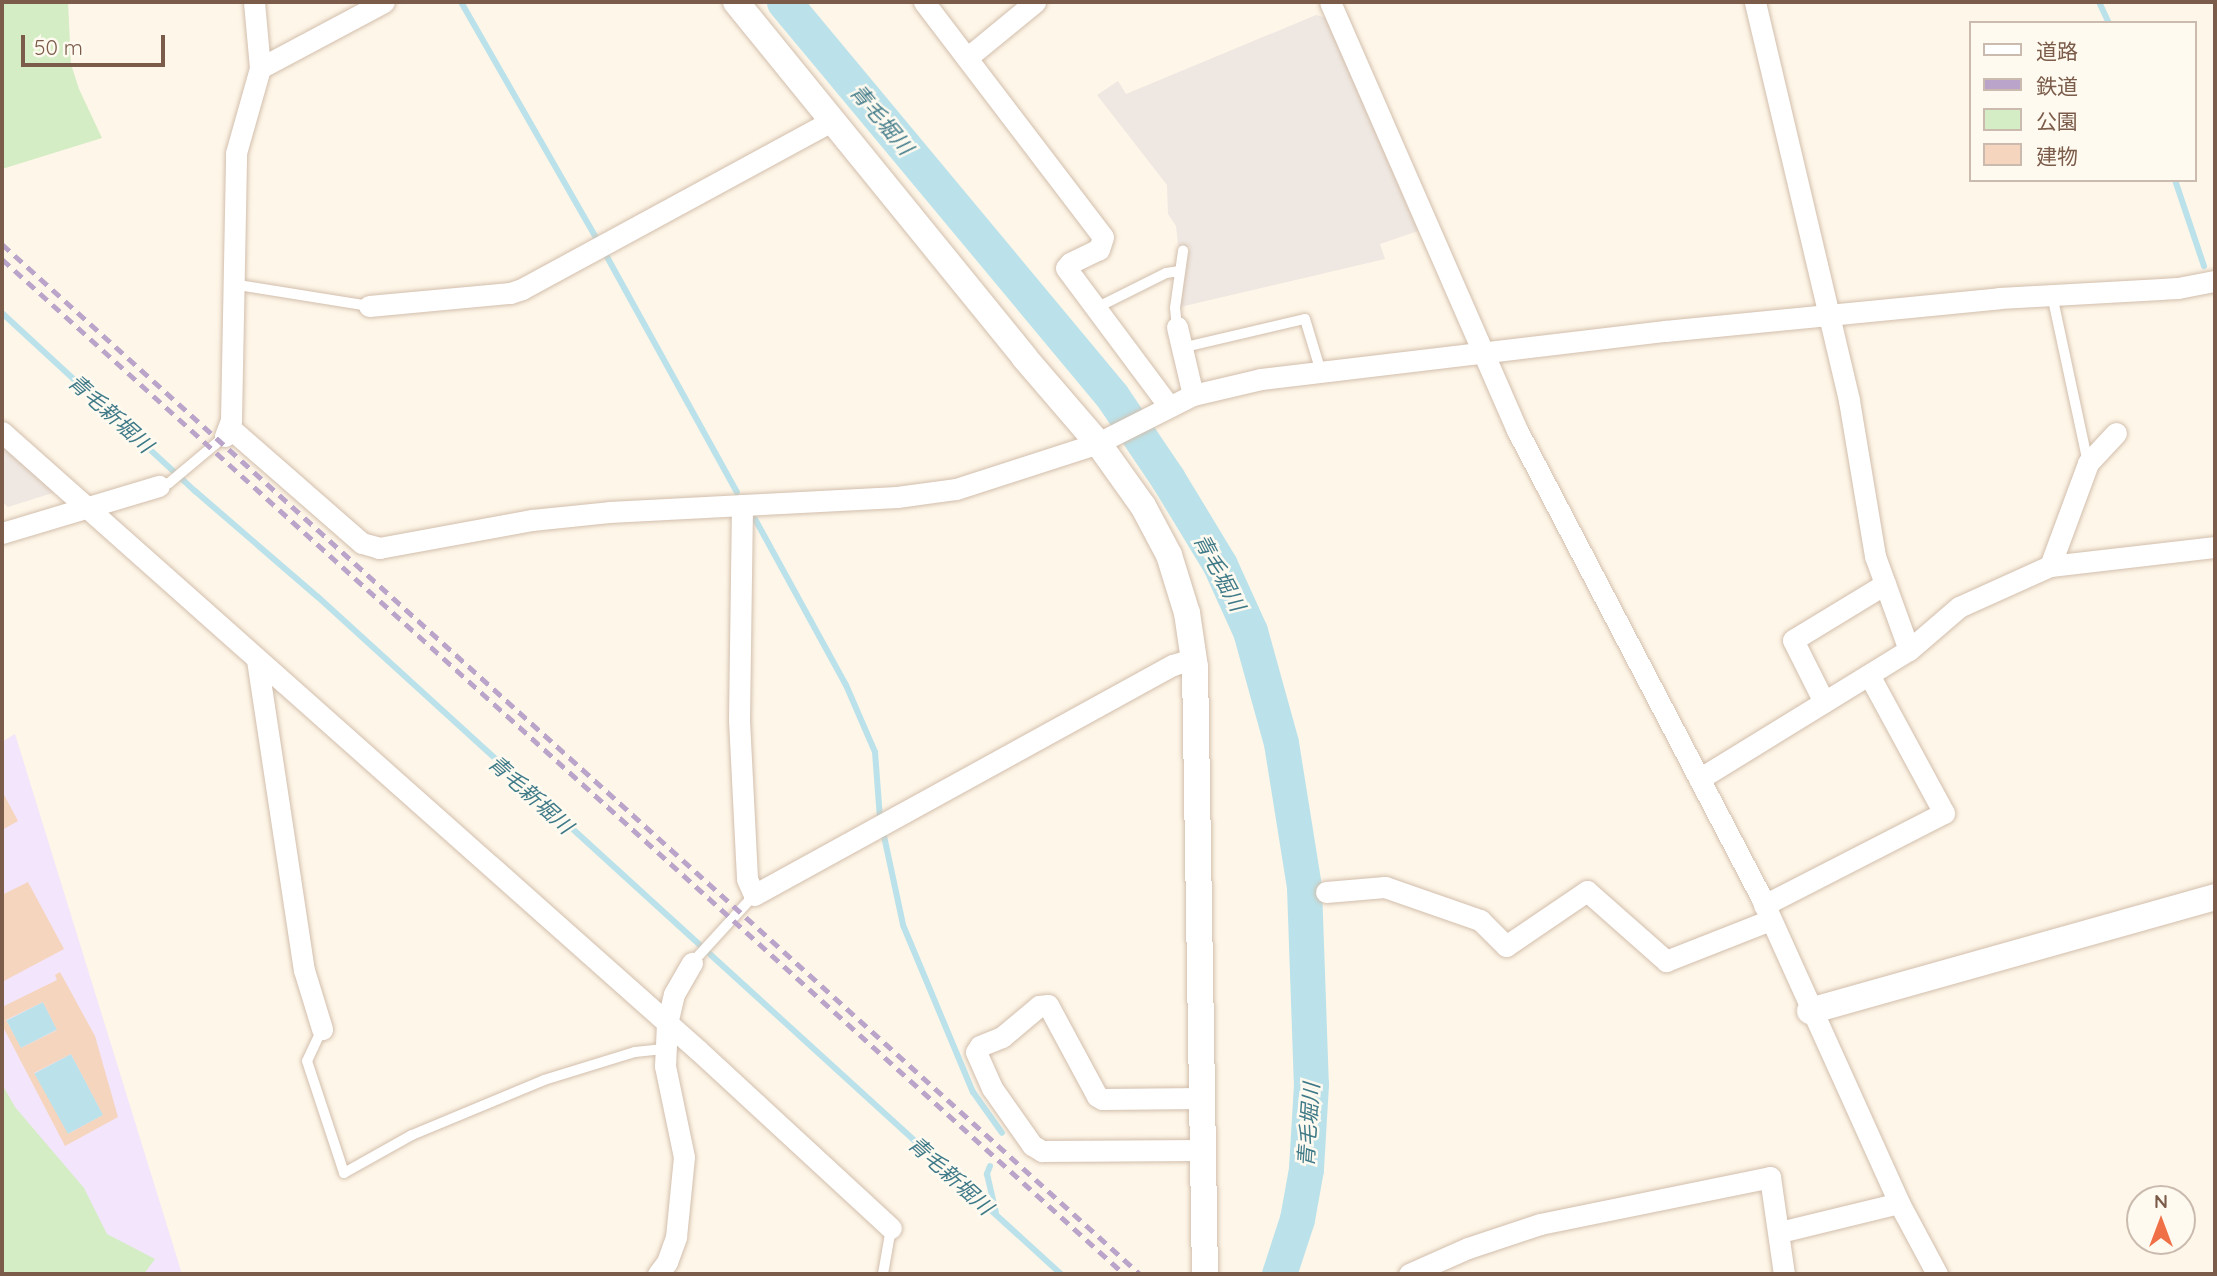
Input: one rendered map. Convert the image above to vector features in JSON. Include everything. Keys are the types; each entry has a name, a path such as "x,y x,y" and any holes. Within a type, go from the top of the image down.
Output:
{"street":[{"path":"254,2 260,68 236,153 228,432 362,543 371,547 392,546 532,520 926,494 986,481 1105,440 1193,395 1261,379 1830,315 2052,295 2178,288 2215,281"},
{"path":"260,68 384,2"},
{"path":"736,2 1024,358 1105,440 1158,532 1181,589 1195,658 1205,1274"},
{"path":"924,2 1103,237 1099,249 1070,263 1066,268 1162,410"},
{"path":"968,57 1035,2"},
{"path":"1330,2 1517,430 1767,913 1899,1203 1937,1274"},
{"path":"1755,2 1849,400 1875,556 1909,650"},
{"path":"369,306 510,293 522,289 832,121"},
{"path":"1179,337 1193,395"},
{"path":"2,432 667,1024 891,1228"},
{"path":"2050,566 2088,463 2116,433"},
{"path":"2,533 164,485"},
{"path":"742,505 738,720 747,879 754,895 1173,665 1195,658"},
{"path":"1699,779 1909,650 1958,607 2050,566 2214,547"},
{"path":"1824,702 1793,640 1885,584"},
{"path":"257,660 304,970 322,1029"},
{"path":"1326,892 1385,887 1480,920 1506,946 1587,891 1666,961 1767,913 1944,813 1869,674"},
{"path":"1810,1011 2215,897"},
{"path":"658,1274 667,1262 676,1237 684,1157 665,1066 667,1024 674,995 693,960"},
{"path":"1202,1098 1102,1099 1097,1096 1048,1005 1039,1006 1002,1037 980,1046 976,1052 992,1088 1032,1145 1042,1151 1202,1150"},
{"path":"1409,1274 1468,1248 1540,1224 1770,1177 1784,1274"},
{"path":"1780,1232 1899,1203"}],"lane":[{"path":"1183,251 1175,308 1179,337 1305,319 1321,372"},
{"path":"1094,309 1166,273 1181,271"},
{"path":"232,284 369,306"},
{"path":"2052,295 2088,463"},
{"path":"164,485 192,466 228,432"},
{"path":"693,960 754,895"},
{"path":"322,1029 307,1061 344,1173 412,1135 544,1080 635,1052 666,1049"},
{"path":"883,1274 891,1228"}],"shaded area":[{"path":"1316,15 1327,18 1418,231 1380,244 1385,259 1180,307 1190,247 1178,246 1176,226 1168,214 1167,185 1097,95 1118,81 1126,94"},
{"path":"2,439 59,491 8,507 2,502"},
{"path":"15,734 182,1274 2,1274 2,742"}],"green space":[{"path":"6,2 68,2 71,64 79,89 102,138 2,169 2,5"},
{"path":"2,1084 15,1107 84,1188 107,1234 155,1259 144,1274 2,1274"}],"water":[{"path":"43,1002 57,1030 21,1048 6,1021"},
{"path":"71,1054 103,1115 66,1135 34,1074"}],"building":[{"path":"2,791 18,821 2,830"},
{"path":"28,882 64,949 2,982 2,895"},
{"path":"60,972 95,1036 118,1117 65,1146 2,1025 2,1007 57,980 55,975","holes":["43,1002 57,1030 21,1048 6,1020","71,1054 103,1115 68,1134 34,1073"]}],"waterway":[{"path":"461,2 596,238"},
{"name":"青毛堀川","path":"784,2 1112,396 1168,479 1220,565 1250,631 1281,743 1304,887 1311,1084 1306,1169 1297,1219 1279,1274"},
{"path":"2099,2 2108,21"},
{"path":"2176,182 2204,266"},
{"path":"606,255 737,492"},
{"name":"青毛新堀川","path":"2,313 195,491 318,597 1061,1274"},
{"path":"755,519 846,685 875,752 880,818"},
{"path":"884,836 903,925 973,1092 1002,1133"},
{"path":"990,1166 987,1174 996,1212"}],"railway":[{"path":"2,244 1140,1274"},
{"path":"2,259 1124,1274"}]}
